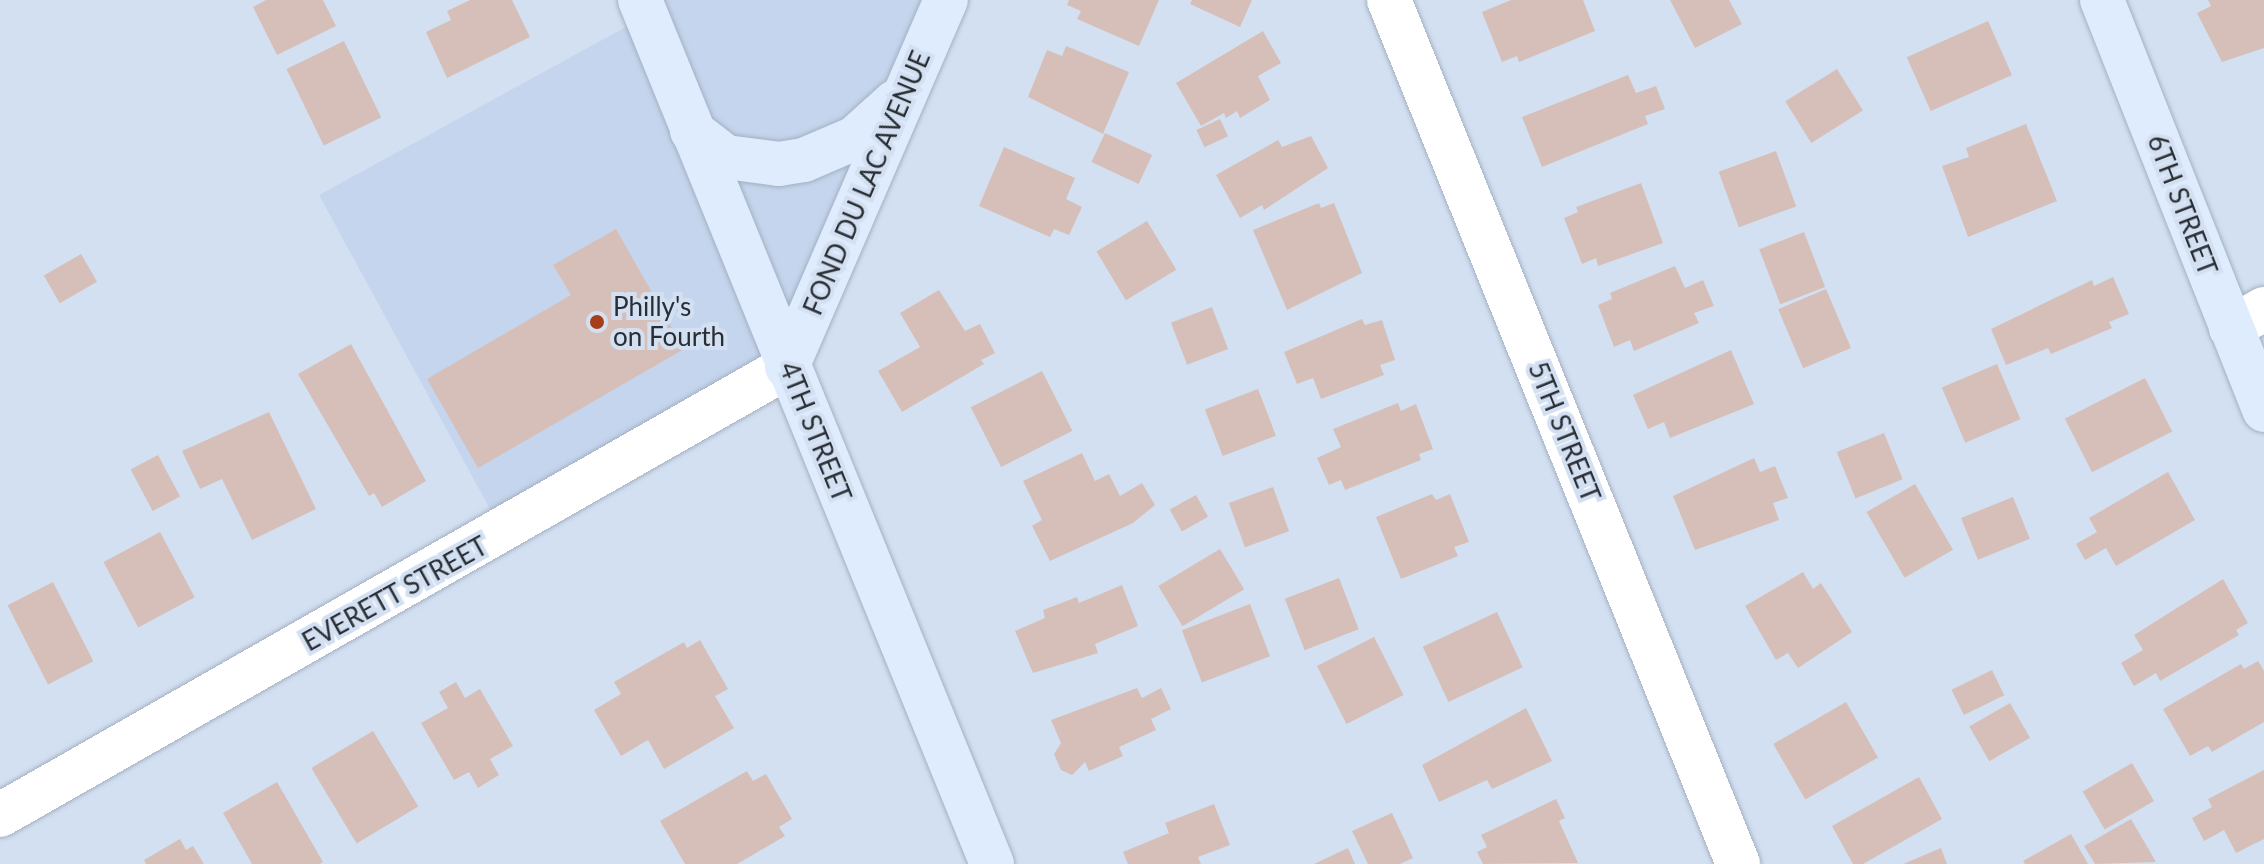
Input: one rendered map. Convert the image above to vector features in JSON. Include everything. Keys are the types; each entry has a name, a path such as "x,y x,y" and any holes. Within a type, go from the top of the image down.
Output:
{"street":[{"name":"4TH STREET","path":"640,0 992,864"},
{"name":"FOND DU LAC AVENUE","path":"787,367 946,0"},
{"name":"5TH STREET","path":"1389,0 1738,864"},
{"name":"6TH STREET","path":"2102,0 2247,318 2264,410"},
{"path":"692,131 726,157 750,163 804,160 878,123 910,85"},
{"name":"EVERETT STREET","path":"0,815 787,367"}],"shaded area":[{"path":"640,0 946,0 787,367 503,533 319,195 646,16"}],"building":[{"path":"266,0 323,0 336,26 277,55 253,7"},
{"path":"470,0 512,0 530,37 447,78 426,32 451,20 447,11"},
{"path":"1069,0 1159,0 1139,46 1077,19 1081,11 1067,5"},
{"path":"1192,0 1252,0 1240,27 1190,4"},
{"path":"1511,0 1583,0 1595,31 1519,62 1517,56 1502,62 1482,12"},
{"path":"1670,0 1729,0 1742,24 1695,48"},
{"path":"2208,0 2264,0 2264,48 2222,62 2197,13 2211,6"},
{"path":"1988,21 2012,75 1931,111 1907,57"},
{"path":"1263,31 1281,63 1258,76 1270,100 1240,118 1237,111 1226,118 1224,113 1201,126 1176,83"},
{"path":"344,41 381,117 324,145 286,69"},
{"path":"1066,46 1129,72 1103,134 1028,97 1047,50 1062,56"},
{"path":"1837,69 1863,111 1811,143 1785,101"},
{"path":"1628,75 1636,93 1656,86 1665,109 1645,116 1648,124 1542,167 1522,117"},
{"path":"1220,119 1228,136 1204,147 1196,130"},
{"path":"2026,124 2057,201 1968,237 1942,166 1969,157 1966,148"},
{"path":"1105,133 1152,155 1139,184 1091,162"},
{"path":"1311,136 1328,168 1264,210 1262,205 1240,218 1216,175 1278,140 1282,147"},
{"path":"1004,147 1075,178 1066,199 1082,207 1069,235 1054,229 1050,237 979,206"},
{"path":"1776,151 1796,206 1739,227 1719,172"},
{"path":"1641,183 1663,243 1598,266 1596,258 1582,264 1564,218 1578,212 1576,207"},
{"path":"1319,203 1321,208 1334,203 1362,273 1287,310 1253,230"},
{"path":"1147,221 1176,270 1126,300 1096,251"},
{"name":"Philly's on Fourth","path":"616,229 684,349 478,468 427,379 571,295 553,265"},
{"path":"1804,232 1825,287 1780,304 1759,249"},
{"path":"81,254 97,282 60,303 44,276"},
{"path":"1675,266 1685,288 1703,280 1714,306 1694,313 1699,323 1634,351 1630,340 1614,347 1598,305 1612,299 1610,293"},
{"path":"2113,277 2129,314 2109,322 2112,328 2051,354 2048,348 2006,365 1991,329 2092,280 2094,286"},
{"path":"1826,289 1851,348 1803,368 1778,309"},
{"path":"939,290 965,331 980,324 995,353 981,360 984,364 902,412 878,371 920,347 900,313"},
{"path":"1212,307 1228,349 1187,365 1171,323"},
{"path":"1362,319 1365,325 1382,320 1395,360 1380,365 1384,375 1321,399 1313,378 1297,384 1284,352"},
{"path":"351,344 426,481 382,507 374,493 369,496 298,374"},
{"path":"1731,350 1754,404 1670,438 1664,422 1648,429 1633,395"},
{"path":"1997,364 2020,419 1965,443 1942,387"},
{"path":"1042,371 1072,431 1001,467 971,407"},
{"path":"2145,378 2172,431 2092,472 2065,419"},
{"path":"1258,389 1276,436 1223,456 1205,409"},
{"path":"1398,403 1401,411 1416,404 1433,449 1419,454 1421,460 1345,490 1341,480 1329,485 1317,458 1341,447 1333,429"},
{"path":"269,412 316,509 252,540 222,479 200,489 182,451"},
{"path":"1884,433 1903,479 1855,498 1837,452"},
{"path":"1082,453 1095,481 1109,474 1120,496 1142,483 1155,505 1133,523 1050,561 1032,526 1042,520 1023,481"},
{"path":"158,455 180,496 153,511 131,470"},
{"path":"1754,458 1760,472 1775,466 1788,498 1773,503 1779,520 1695,550 1673,496"},
{"path":"2168,472 2195,520 2116,566 2106,548 2085,560 2076,544 2097,532 2089,518"},
{"path":"1915,484 1953,550 1905,578 1867,512"},
{"path":"1273,487 1289,531 1245,547 1229,503"},
{"path":"1432,494 1436,500 1450,494 1469,542 1454,547 1458,556 1401,579 1376,517"},
{"path":"1196,495 1208,517 1182,531 1170,510"},
{"path":"2013,497 2030,539 1978,560 1961,518"},
{"path":"160,532 195,597 138,627 103,562"},
{"path":"1220,549 1244,589 1182,626 1158,586"},
{"path":"1803,572 1813,589 1821,583 1852,632 1798,668 1788,653 1776,660 1745,606"},
{"path":"1339,578 1359,629 1305,650 1285,599"},
{"path":"2223,579 2248,623 2236,630 2239,635 2160,681 2156,673 2134,686 2121,663 2143,650 2134,635"},
{"path":"53,582 93,661 48,684 8,605"},
{"path":"1122,585 1138,626 1095,644 1098,653 1033,673 1015,631 1045,618 1043,610 1077,597 1079,603"},
{"path":"1250,604 1270,656 1202,682 1182,630"},
{"path":"1497,612 1523,667 1448,702 1423,647"},
{"path":"1374,637 1404,695 1346,724 1317,666"},
{"path":"700,640 728,689 715,696 734,728 664,769 648,740 621,756 594,710 621,694 614,682 684,642 687,648"},
{"path":"2258,661 2264,671 2264,722 2212,752 2208,746 2190,756 2163,709 2241,664 2244,669"},
{"path":"1992,670 2004,695 1964,715 1952,690"},
{"path":"456,682 465,698 480,689 513,746 490,759 499,775 478,788 469,772 454,780 421,723 448,708 439,692"},
{"path":"1137,688 1142,698 1161,688 1171,709 1151,719 1156,730 1119,747 1123,756 1089,771 1085,762 1072,775 1061,770 1054,754 1061,743 1051,720"},
{"path":"1846,702 1878,757 1805,799 1773,744"},
{"path":"2010,703 2030,738 1989,761 1969,726"},
{"path":"1526,708 1552,761 1492,789 1487,780 1439,802 1422,765"},
{"path":"373,731 418,806 357,844 311,768"},
{"path":"2132,763 2154,801 2105,830 2083,792"},
{"path":"2264,770 2264,839 2236,853 2224,830 2204,841 2192,818 2212,807 2208,799"},
{"path":"747,771 753,781 766,774 792,819 779,827 785,836 737,864 685,864 660,821"},
{"path":"1919,777 1942,819 1863,864 1853,864 1832,826"},
{"path":"277,782 323,862 320,864 252,864 223,813"},
{"path":"1556,799 1565,818 1559,821 1578,863 1483,864 1477,852 1487,847 1481,835"},
{"path":"1214,804 1230,845 1198,857 1201,864 1128,864 1123,852 1169,833 1165,823"},
{"path":"1392,813 1413,858 1400,864 1368,864 1352,831"},
{"path":"2131,819 2156,862 2095,864 2084,846"},
{"path":"2071,834 2088,864 2025,864 2023,861"},
{"path":"180,839 186,850 193,846 204,864 146,864 144,860"},
{"path":"1348,848 1355,864 1314,864"},
{"path":"1941,848 1947,864 1903,864"}],"place":[{"name":"Philly's on Fourth","path":"597,322"}]}
